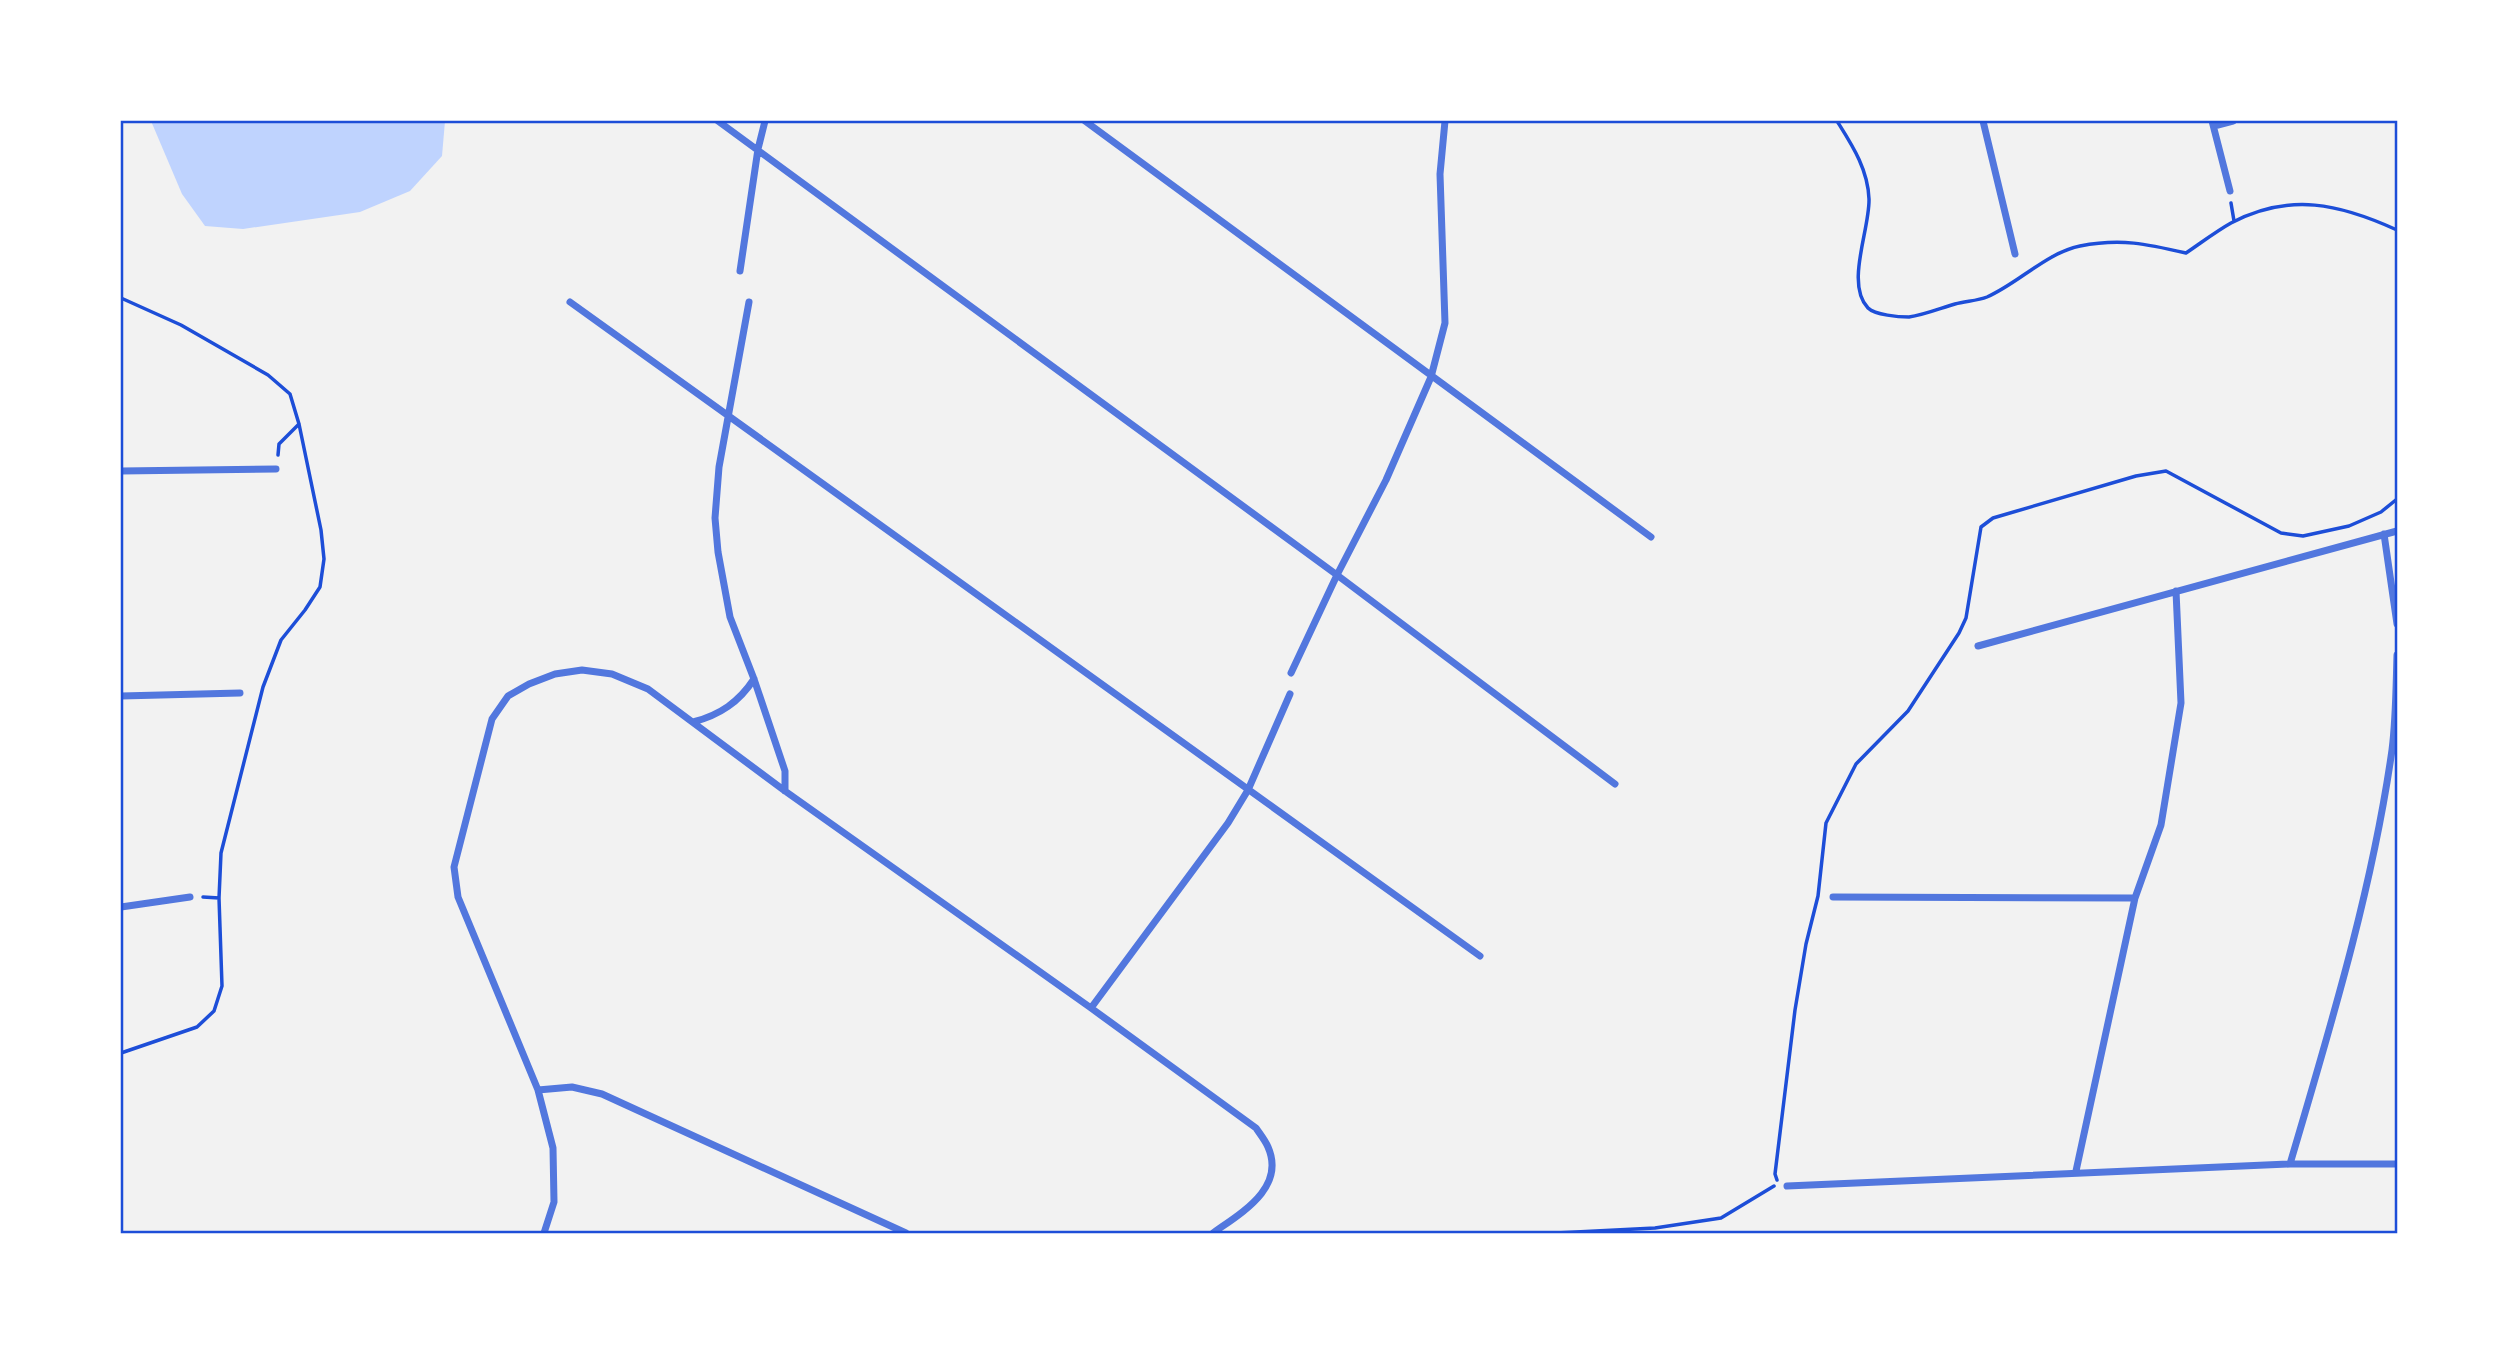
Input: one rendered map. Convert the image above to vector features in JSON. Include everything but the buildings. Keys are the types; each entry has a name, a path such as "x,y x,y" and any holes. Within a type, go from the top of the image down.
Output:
{"street":[{"path":"718,121 1337,575 1615,784"},
{"path":"740,271 758,149 765,121"},
{"path":"1085,121 1651,537"},
{"path":"1291,673 1386,480 1431,377 1445,323 1440,174 1445,121"},
{"path":"1983,121 2015,254"},
{"path":"2230,191 2213,123 2233,121"},
{"path":"570,302 1480,956"},
{"path":"749,302 716,492 718,552 730,617 785,771 785,791"},
{"path":"121,471 276,470"},
{"path":"1978,646 2397,531"},
{"path":"2384,534 2397,624"},
{"path":"2076,1171 2135,898 2161,825 2180,703 2176,592"},
{"path":"2290,1164 2335,1010 2376,847 2392,748 2397,655"},
{"path":"544,1233 554,1202 553,1148 538,1090 458,897 454,867 492,719 508,696 528,684 555,674 582,670 612,674 648,689 785,791 1256,1128 1269,1148 1273,1171 1263,1194 1213,1233"},
{"path":"693,722 719,713 731,705 740,698 754,678"},
{"path":"121,696 240,693"},
{"path":"1091,1008 1228,823 1248,790 1290,694"},
{"path":"121,906 190,897"},
{"path":"1833,897 2135,898"},
{"path":"538,1090 572,1087 602,1094 906,1233"},
{"path":"1787,1185 2076,1171 2290,1164 2397,1164"}],"path":[{"path":"1837,121 1863,167 1869,197 1868,224 1857,278 1863,301 1870,310 1909,317 1985,298 2046,261 2077,247 2119,240 2186,253 2234,221 2275,206 2307,203 2338,207 2397,230"},
{"path":"2230,191 2234,221"},
{"path":"121,298 181,325 268,375 290,394 299,424 321,530 324,559 320,587 281,640 263,687 222,853 219,898 222,986 214,1011 197,1027 121,1053"},
{"path":"276,470 279,444 299,424"},
{"path":"1556,1233 1655,1228 1721,1218 1778,1184 1775,1174 1795,1010 1806,944 1818,896 1826,823 1856,764 1908,711 1959,633 1966,618 1981,527 1993,519 2137,476 2166,471 2281,533 2303,536 2349,526 2381,512 2397,499"}],"water":[{"path":"151,121 445,121 442,156 410,191 360,212 243,229 205,226 182,194"}]}
